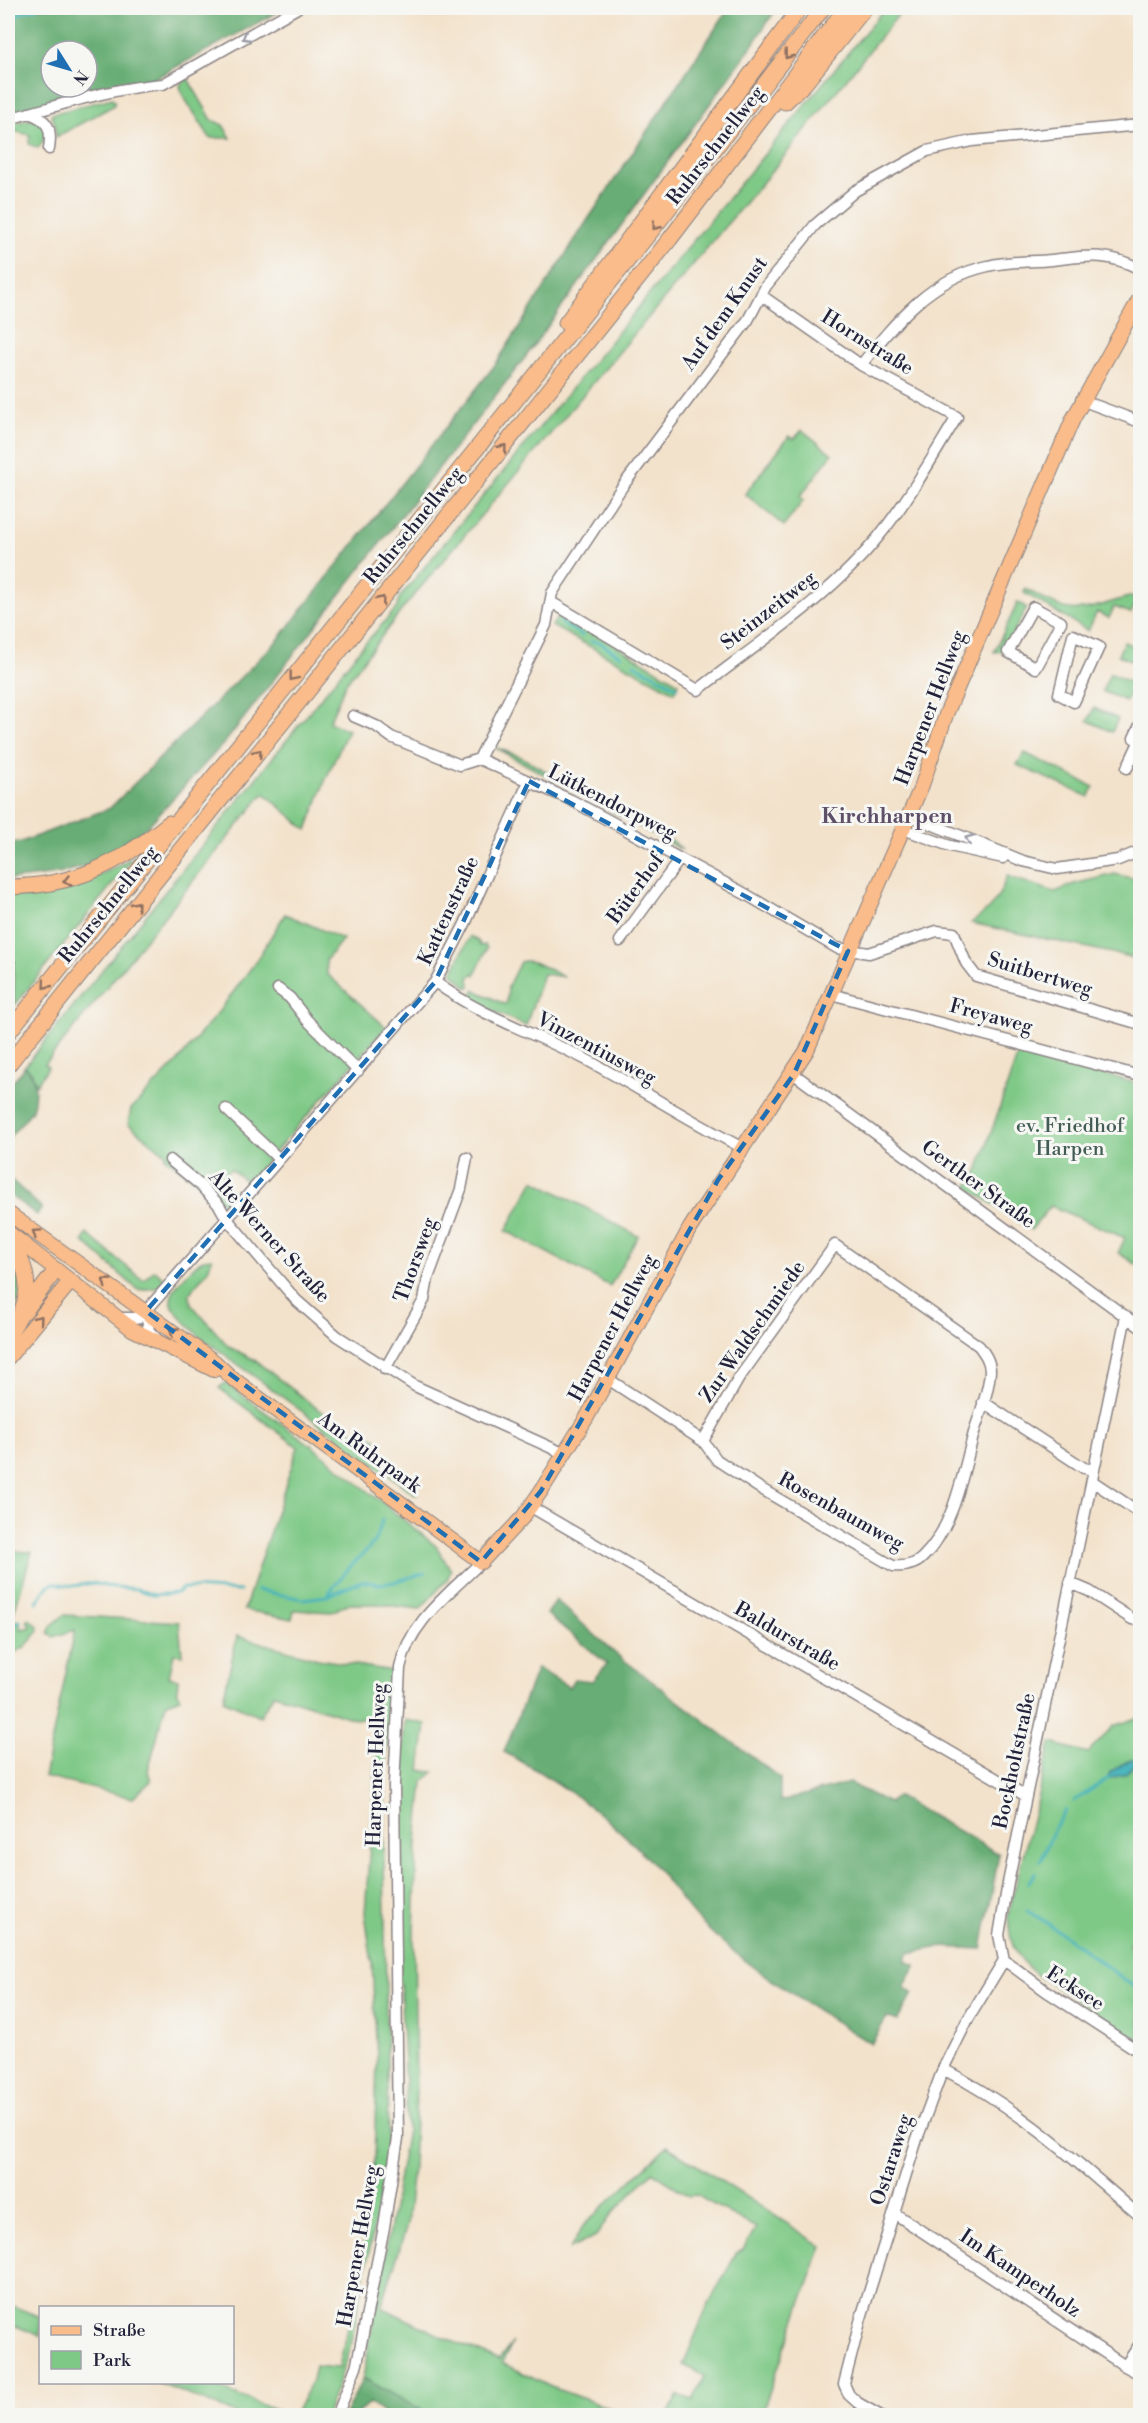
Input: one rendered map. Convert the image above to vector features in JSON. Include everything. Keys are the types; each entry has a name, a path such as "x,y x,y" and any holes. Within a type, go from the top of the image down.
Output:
{"highway":[{"path":"767,54 792,8"},
{"path":"514,402 582,300 800,8"},
{"name":"Ruhrschnellweg","path":"8,1034 728,135 823,8"},
{"name":"Ruhrschnellweg","path":"8,1065 751,136 846,8"},
{"path":"751,136 805,83 865,8"},
{"path":"8,887 50,884 95,871 156,833 201,792"},
{"path":"8,964 8,999"},
{"path":"8,1233 20,1254 28,1282 25,1304 11,1329"},
{"path":"11,1329 56,1270"},
{"path":"8,1357 70,1282"}],"main road":[{"name":"Harpener Hellweg","path":"481,1562 531,1507 565,1454 690,1228 741,1147 794,1074 818,1028 848,951 934,755 947,712 1081,400 1140,298"},
{"name":"Am Ruhrpark","path":"8,1213 146,1311 215,1362 232,1378 481,1562"},
{"name":"Am Ruhrpark","path":"8,1233 117,1318 167,1347 232,1378"},
{"path":"56,1270 65,1253"},
{"path":"65,1253 70,1282"}],"street":[{"path":"8,119 146,85 163,84 297,8"},
{"path":"29,113 45,120 50,127 48,149"},
{"name":"Auf dem Knust","path":"479,759 546,625 552,593 586,539 670,421 748,320 761,295 794,248 838,204 874,180 927,151 972,141 1140,125"},
{"path":"861,365 909,309 930,291 976,268 1094,256 1119,258 1140,269"},
{"name":"Hornstraße","path":"761,295 861,365 957,417"},
{"path":"1081,400 1140,422"},
{"name":"Steinzeitweg","path":"551,602 698,690 837,580 859,559 904,503 957,417"},
{"path":"1033,607 1061,622 1058,627 1036,668 1008,652 1033,607"},
{"path":"1058,627 1100,647 1074,702 1059,694 1074,636"},
{"name":"Lütkendorpweg","path":"352,716 376,726 391,737 460,765 479,759 567,798 837,948 848,951"},
{"path":"1127,768 1140,741 1134,738 1140,725"},
{"name":"Kattenstraße","path":"146,1311 435,982 465,924 529,781"},
{"path":"909,815 1023,861"},
{"path":"903,829 969,851 1057,869 1118,860 1140,851"},
{"name":"Büterhof","path":"620,941 680,859"},
{"name":"Suitbertweg","path":"848,951 869,953 937,931 954,933 966,963 976,976 1140,1024"},
{"name":"Vinzentiusweg","path":"435,982 463,1003 585,1059 691,1122 741,1147"},
{"path":"278,989 290,998 307,1020 358,1071"},
{"name":"Freyaweg","path":"831,994 1140,1076"},
{"name":"Gerther Straße","path":"794,1074 1140,1327"},
{"path":"226,1109 279,1159"},
{"name":"Thorsweg","path":"385,1369 424,1300 428,1278 461,1190 467,1158"},
{"name":"Alte Werner Straße","path":"170,1160 219,1205 228,1220 296,1300 337,1336 385,1369 415,1386 565,1454"},
{"name":"Rosenbaumweg","path":"608,1379 703,1441 717,1460 782,1502 893,1566 904,1567 922,1559 952,1508 983,1402 990,1372 989,1362 979,1346 835,1245"},
{"name":"Zur Waldschmiede","path":"703,1441 739,1378 835,1245"},
{"path":"117,1318 138,1318 146,1311"},
{"path":"146,1311 149,1331 167,1347"},
{"name":"Bockholtstraße","path":"1004,1960 1000,1947 1008,1883 1126,1316"},
{"path":"983,1402 1084,1468 1140,1513"},
{"name":"Baldurstraße","path":"531,1507 1026,1796"},
{"name":"Harpener Hellweg","path":"337,2415 357,2364 384,2228 398,2138 394,1785 400,1668 403,1651 416,1629 481,1562"},
{"path":"1070,1583 1089,1591 1132,1619 1140,1620"},
{"name":"Ecksee","path":"1004,1960 1046,1991 1140,2052"},
{"name":"Ostaraweg","path":"881,2415 858,2403 849,2395 844,2384 861,2318 943,2069 967,2021 1004,1960"},
{"path":"943,2069 994,2097 1043,2132 1140,2216"},
{"name":"Im Kamperholz","path":"894,2213 1140,2374"},
{"path":"1125,2366 1140,2344"}],"highlighted area":[{"path":"529,781 848,951 794,1074 718,1180 541,1491 481,1562 146,1311 435,982"}],"green space":[{"path":"8,8 285,8 154,79 99,91 99,39 39,39 39,99 66,99 8,112"},
{"path":"729,8 777,8 747,53 524,359 226,741 147,827 100,862 58,874 8,880 8,843 21,842 110,808 278,640 495,365 585,224"},
{"path":"885,8 904,8 772,171 405,606 346,683 329,722 348,730 325,781 307,830 264,793 45,1064 48,1067 36,1085 32,1073 25,1066 360,649 397,608 399,598"},
{"path":"187,77 212,120 223,125 231,138 210,138 182,94 180,85"},
{"path":"112,98 115,102 113,106 56,137 56,127 51,114"},
{"path":"33,119 43,125 46,137 38,148 29,144 30,135 8,130 8,124"},
{"path":"802,430 832,454 800,497 803,501 784,526 745,494 789,436 794,439"},
{"path":"1025,589 1069,609 1096,607 1139,595 1140,601 1137,601 1131,613 1114,607 1109,618 1097,612 1088,631 1024,593"},
{"path":"1018,602 1027,608 1003,651 994,652"},
{"path":"561,612 679,683 674,692 552,626"},
{"path":"1124,642 1140,649 1140,665 1118,655"},
{"path":"1110,673 1134,684 1126,701 1102,691"},
{"path":"1094,708 1118,719 1112,732 1088,721"},
{"path":"494,747 519,756 674,842 682,850"},
{"path":"1025,753 1094,787 1089,797 1017,765"},
{"path":"136,855 10,1010 14,997 13,963 8,946 8,893 44,890 75,884 104,873"},
{"path":"1115,874 1140,880 1140,959 971,923 994,903 1007,876 1055,892 1074,884"},
{"path":"285,914 343,939 326,960 327,974 386,1027 248,1182 230,1169 219,1178 236,1198 228,1207 128,1124 131,1109 177,1062 220,1010 254,964"},
{"path":"470,936 479,942 480,946 485,945 487,948 475,975 473,973 469,978 468,988 452,973"},
{"path":"520,962 534,962 565,977 543,974 526,1026 472,1002 470,995 475,990 504,1004 507,1003 508,986"},
{"name":"ev. Friedhof Harpen","path":"1019,1051 1140,1084 1140,1267 1118,1253 1125,1238 1051,1206 1031,1230 967,1187 978,1171"},
{"path":"25,1066 34,1081 32,1110 8,1139 8,1088"},
{"path":"8,1177 42,1208 37,1215 8,1194"},
{"path":"534,1180 638,1236 610,1286 506,1231"},
{"path":"87,1234 143,1280 155,1270 165,1279 157,1288 138,1290 83,1241"},
{"path":"8,1244 17,1266 20,1293 8,1325"},
{"path":"212,1258 208,1270 189,1294 192,1305 229,1347 253,1359 344,1429 377,1439 374,1452 385,1457 384,1461 418,1491 416,1495 198,1335 180,1317 172,1305 172,1293 181,1280 203,1259"},
{"path":"225,1383 311,1445 436,1546 451,1570 447,1580 420,1609 376,1604 347,1604 332,1612 294,1610 292,1619 244,1610 298,1447 219,1388"},
{"path":"8,1551 32,1552 12,1619 20,1622 21,1629 31,1627 27,1621 29,1619 38,1626 39,1631 25,1647 8,1656"},
{"path":"556,1600 616,1654 780,1778 780,1801 849,1783 889,1803 897,1796 999,1854 982,1949 940,1947 908,1953 906,1961 916,1966 904,1987 913,1994 897,2021 887,2017 871,2044 783,1988 740,1957 694,1916 656,1868 599,1813 543,1774 504,1752 537,1668 569,1687 574,1679 592,1681 607,1664 547,1614"},
{"path":"64,1615 179,1622 182,1655 174,1654 169,1677 178,1679 177,1690 181,1698 166,1703 148,1771 151,1781 133,1798 44,1777 75,1630 53,1637 48,1634 51,1626"},
{"path":"237,1636 318,1659 392,1671 386,1753 384,1853 388,2137 378,2208 348,2357 326,2415 294,2415 312,2380 315,2366 339,2368 360,2262 374,2163 377,2059 372,1964 365,1913 379,1724 370,1717 355,1719 274,1694 260,1716 223,1700"},
{"path":"1140,1717 1140,1931 1128,1946 1140,1957 1140,2040 1038,1976 1023,1963 1012,1943 1008,1916 1051,1743 1088,1753 1114,1726"},
{"path":"405,1720 426,1724 420,1770 434,1772 423,1782 417,1841 414,1935 416,2092 413,2168 407,2225 381,2307 452,2341 499,2360 513,2342 502,2363 551,2387 629,2415 430,2415 363,2378 407,2130 400,1978 398,1814"},
{"path":"667,2146 822,2246 761,2415 668,2415 678,2395 693,2400 705,2376 683,2365 707,2307 737,2252 743,2249 756,2228 696,2195 689,2196 652,2172 610,2216 596,2236 570,2249 583,2226"},
{"path":"8,2304 39,2317 39,2336 8,2323"},
{"path":"363,2378 430,2415 386,2415 369,2403 358,2412 359,2415 345,2415"},
{"path":"161,2384 208,2384 288,2415 239,2415"}],"water":[{"path":"1131,1759 1137,1760 1126,1774 1107,1779 1110,1772"}],"waterway":[{"path":"8,24 20,13 36,8"},
{"path":"561,623 582,635"},
{"path":"591,641 599,642 621,656"},
{"path":"634,664 677,687"},
{"path":"328,1594 374,1542 382,1520"},
{"path":"257,1590 303,1599 327,1596 362,1581 379,1584 425,1573"},
{"path":"37,1602 47,1587 54,1583 73,1586 93,1583 137,1589 153,1595 176,1593 183,1588 240,1591"},
{"path":"8,1630 20,1621"},
{"path":"1074,1801 1110,1777"},
{"path":"1041,1861 1054,1829 1066,1810"},
{"path":"1028,1883 1035,1873"},
{"path":"1027,1911 1046,1922 1140,1991"}],"district":[{"name":"Kirchharpen","path":"887,817"}]}
